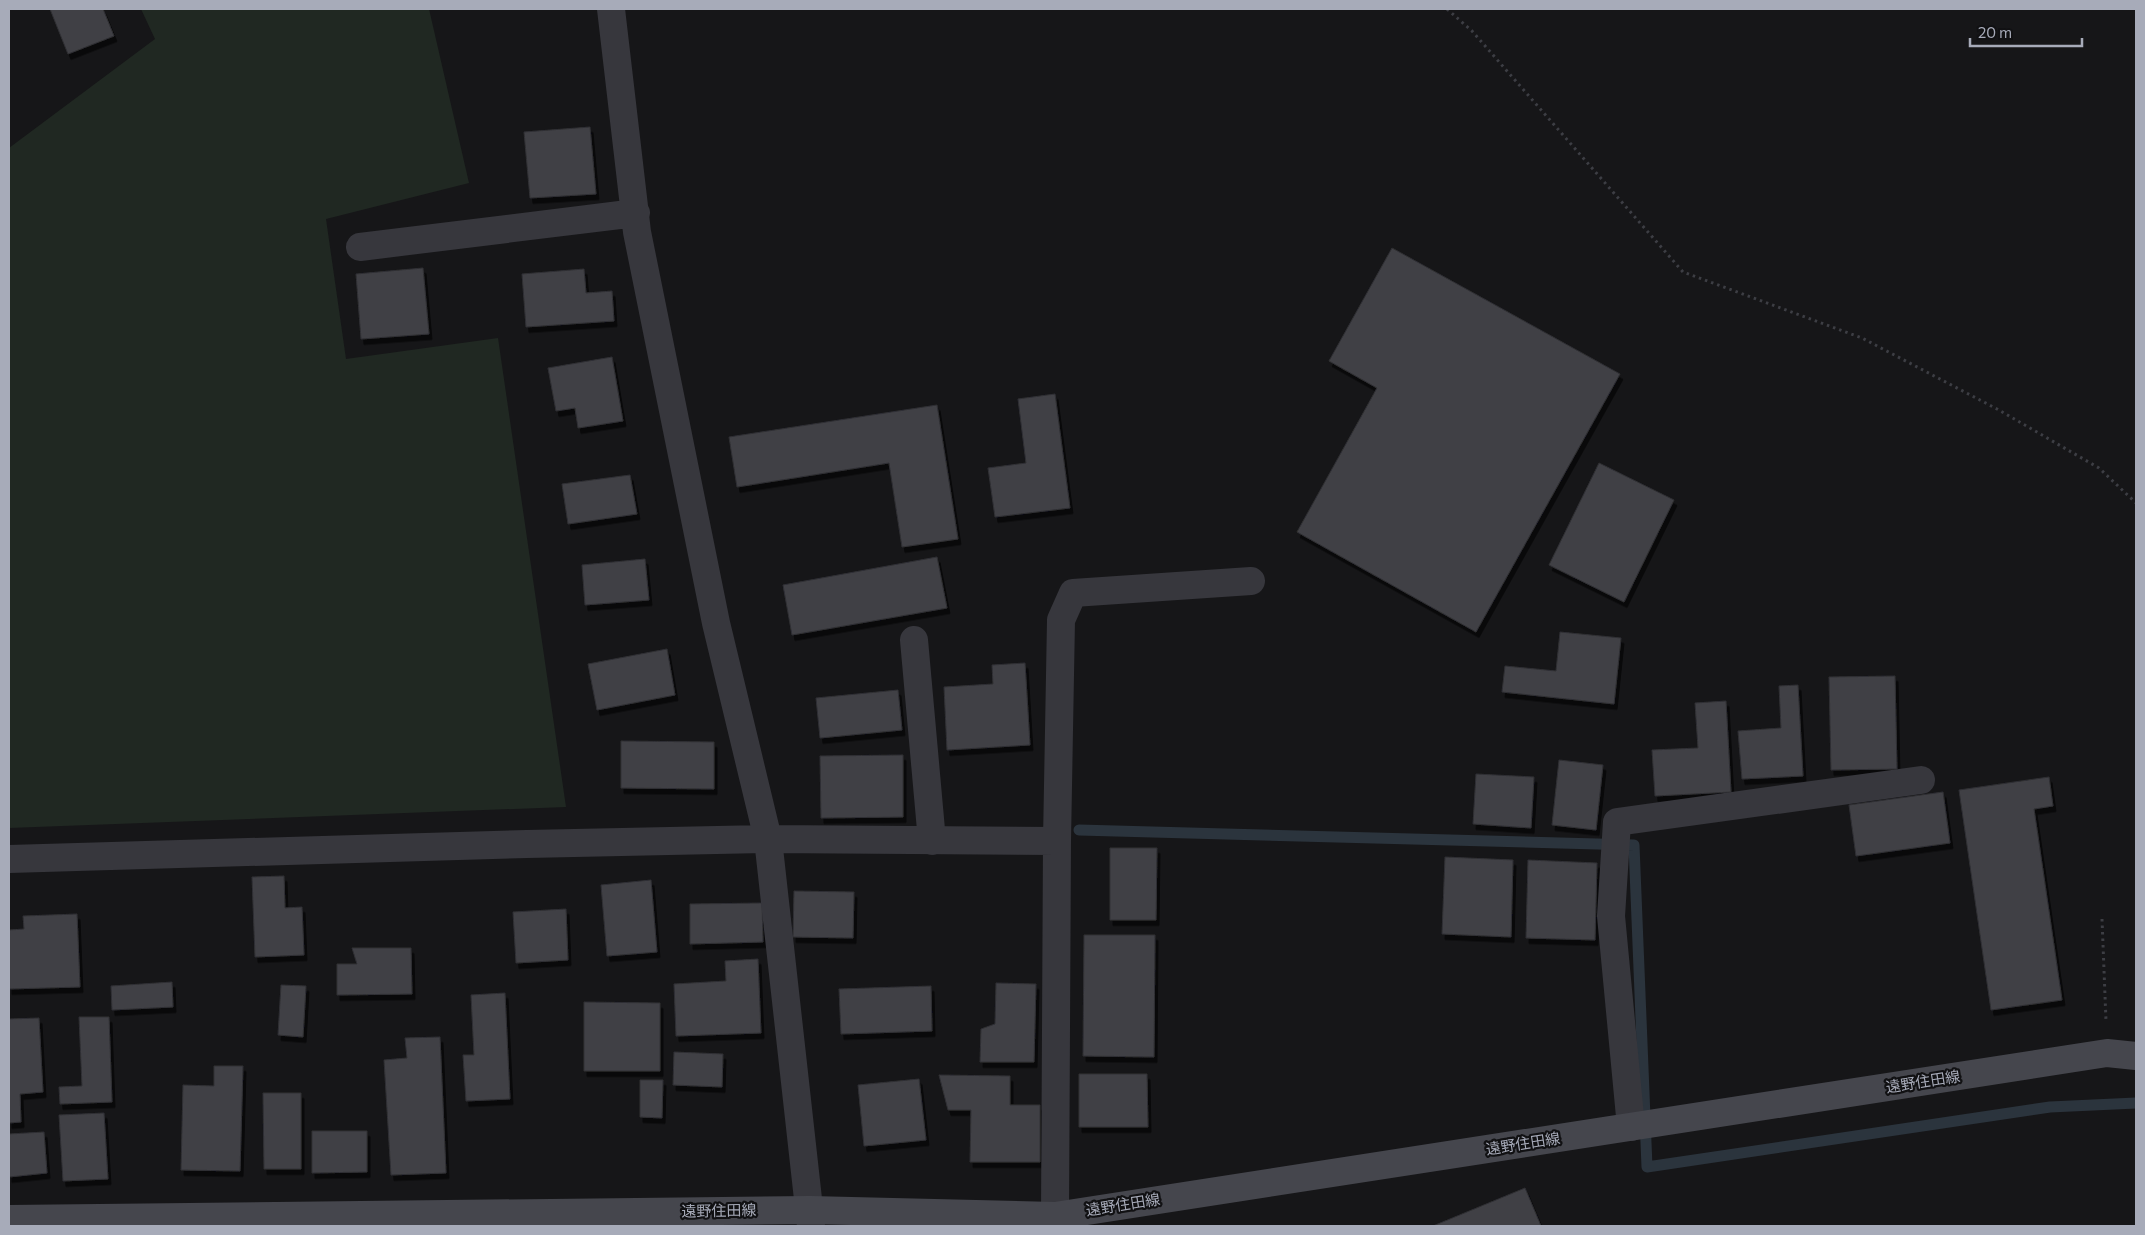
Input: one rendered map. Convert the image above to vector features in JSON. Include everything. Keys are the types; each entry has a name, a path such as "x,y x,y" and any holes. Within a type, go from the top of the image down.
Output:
{"main road":[{"name":"遠野住田線","path":"9,1220 1055,1216 2107,1053 2136,1056"}],"street":[{"path":"611,9 639,242 716,623 768,839 811,1218"},
{"path":"360,246 636,213"},
{"path":"1055,1216 1057,841 1061,620 1073,594 1251,581"},
{"path":"914,640 932,840"},
{"path":"1631,1127 1611,916 1617,822 1921,780"},
{"path":"9,859 518,844 768,839 1057,841"}],"path":[{"path":"1447,9 1472,31 1683,272 1862,338 1997,409 2099,468 2136,504"},
{"path":"2102,919 2107,1053"}],"shaded area":[{"path":"141,9 429,9 469,183 326,219 346,359 498,338 566,807 9,828 9,148 155,39"}],"building":[{"path":"50,9 103,9 114,36 68,54"},
{"path":"590,127 596,194 530,198 524,132"},
{"path":"1392,248 1620,374 1476,632 1297,532 1377,388 1329,361"},
{"path":"423,268 429,334 361,339 356,274"},
{"path":"584,269 586,293 612,291 614,321 526,327 522,274"},
{"path":"612,357 623,421 578,428 575,408 556,411 548,368"},
{"path":"1055,394 1070,508 995,517 988,468 1026,463 1018,399"},
{"path":"937,405 958,539 902,547 889,463 737,487 729,437"},
{"path":"1599,463 1674,500 1624,602 1549,565"},
{"path":"630,475 637,514 568,524 562,484"},
{"path":"937,557 947,608 792,635 783,585"},
{"path":"645,559 649,600 585,605 582,565"},
{"path":"1560,632 1621,638 1614,704 1502,692 1505,666 1556,671"},
{"path":"667,649 675,695 597,710 588,664"},
{"path":"1025,663 1030,745 947,750 944,687 993,684 992,665"},
{"path":"1895,676 1897,769 1831,770 1829,677"},
{"path":"1798,685 1803,776 1742,779 1738,731 1781,728 1779,686"},
{"path":"898,690 902,730 820,738 816,698"},
{"path":"1726,701 1731,792 1655,796 1652,750 1698,748 1695,703"},
{"path":"621,741 714,742 714,789 621,788"},
{"path":"903,755 903,817 821,818 820,756"},
{"path":"1559,760 1603,765 1596,830 1552,825"},
{"path":"1476,774 1534,777 1531,828 1473,824"},
{"path":"2049,777 2053,806 2034,809 2062,1000 1991,1010 1959,790"},
{"path":"1943,792 1950,843 1856,856 1849,805"},
{"path":"1110,848 1157,848 1156,920 1110,920"},
{"path":"1445,857 1513,860 1511,937 1442,934"},
{"path":"1528,860 1597,863 1595,940 1526,938"},
{"path":"284,876 285,908 302,907 304,955 255,957 252,877"},
{"path":"651,880 657,952 607,956 601,885"},
{"path":"794,891 854,892 853,938 793,937"},
{"path":"762,903 763,942 690,944 690,904"},
{"path":"566,909 568,960 516,963 513,912"},
{"path":"77,914 80,987 9,989 9,930 24,929 23,916"},
{"path":"1084,935 1155,935 1154,1057 1083,1056"},
{"path":"352,948 411,948 412,994 337,995 337,964 357,964"},
{"path":"758,959 761,1033 676,1036 674,984 726,981 725,961"},
{"path":"172,982 173,1007 112,1010 111,986"},
{"path":"996,983 1036,984 1034,1062 980,1062 981,1029 995,1024"},
{"path":"281,985 306,986 303,1037 278,1035"},
{"path":"931,986 932,1031 841,1034 839,989"},
{"path":"505,993 510,1099 466,1101 463,1055 474,1055 471,995"},
{"path":"584,1002 660,1003 660,1071 584,1071"},
{"path":"79,1017 109,1017 112,1102 60,1104 59,1087 82,1086"},
{"path":"39,1018 43,1092 20,1094 21,1122 9,1123 9,1019"},
{"path":"440,1037 446,1173 391,1175 384,1060 407,1058 405,1038"},
{"path":"674,1052 723,1054 722,1087 673,1085"},
{"path":"214,1066 243,1066 240,1171 181,1170 183,1085 214,1086"},
{"path":"1079,1074 1147,1074 1148,1127 1079,1127"},
{"path":"939,1075 1010,1076 1010,1105 1040,1105 1040,1162 970,1162 971,1110 948,1110"},
{"path":"919,1079 926,1140 864,1146 858,1085"},
{"path":"640,1080 663,1080 662,1118 640,1117"},
{"path":"263,1093 301,1093 301,1169 264,1169"},
{"path":"104,1113 108,1179 63,1181 59,1115"},
{"path":"312,1131 367,1131 367,1172 312,1173"},
{"path":"44,1132 47,1173 9,1177 9,1134"},
{"path":"1525,1188 1541,1226 1433,1226"}],"waterway":[{"path":"1079,830 1634,845 1647,1167 2050,1107 2136,1103"}]}
